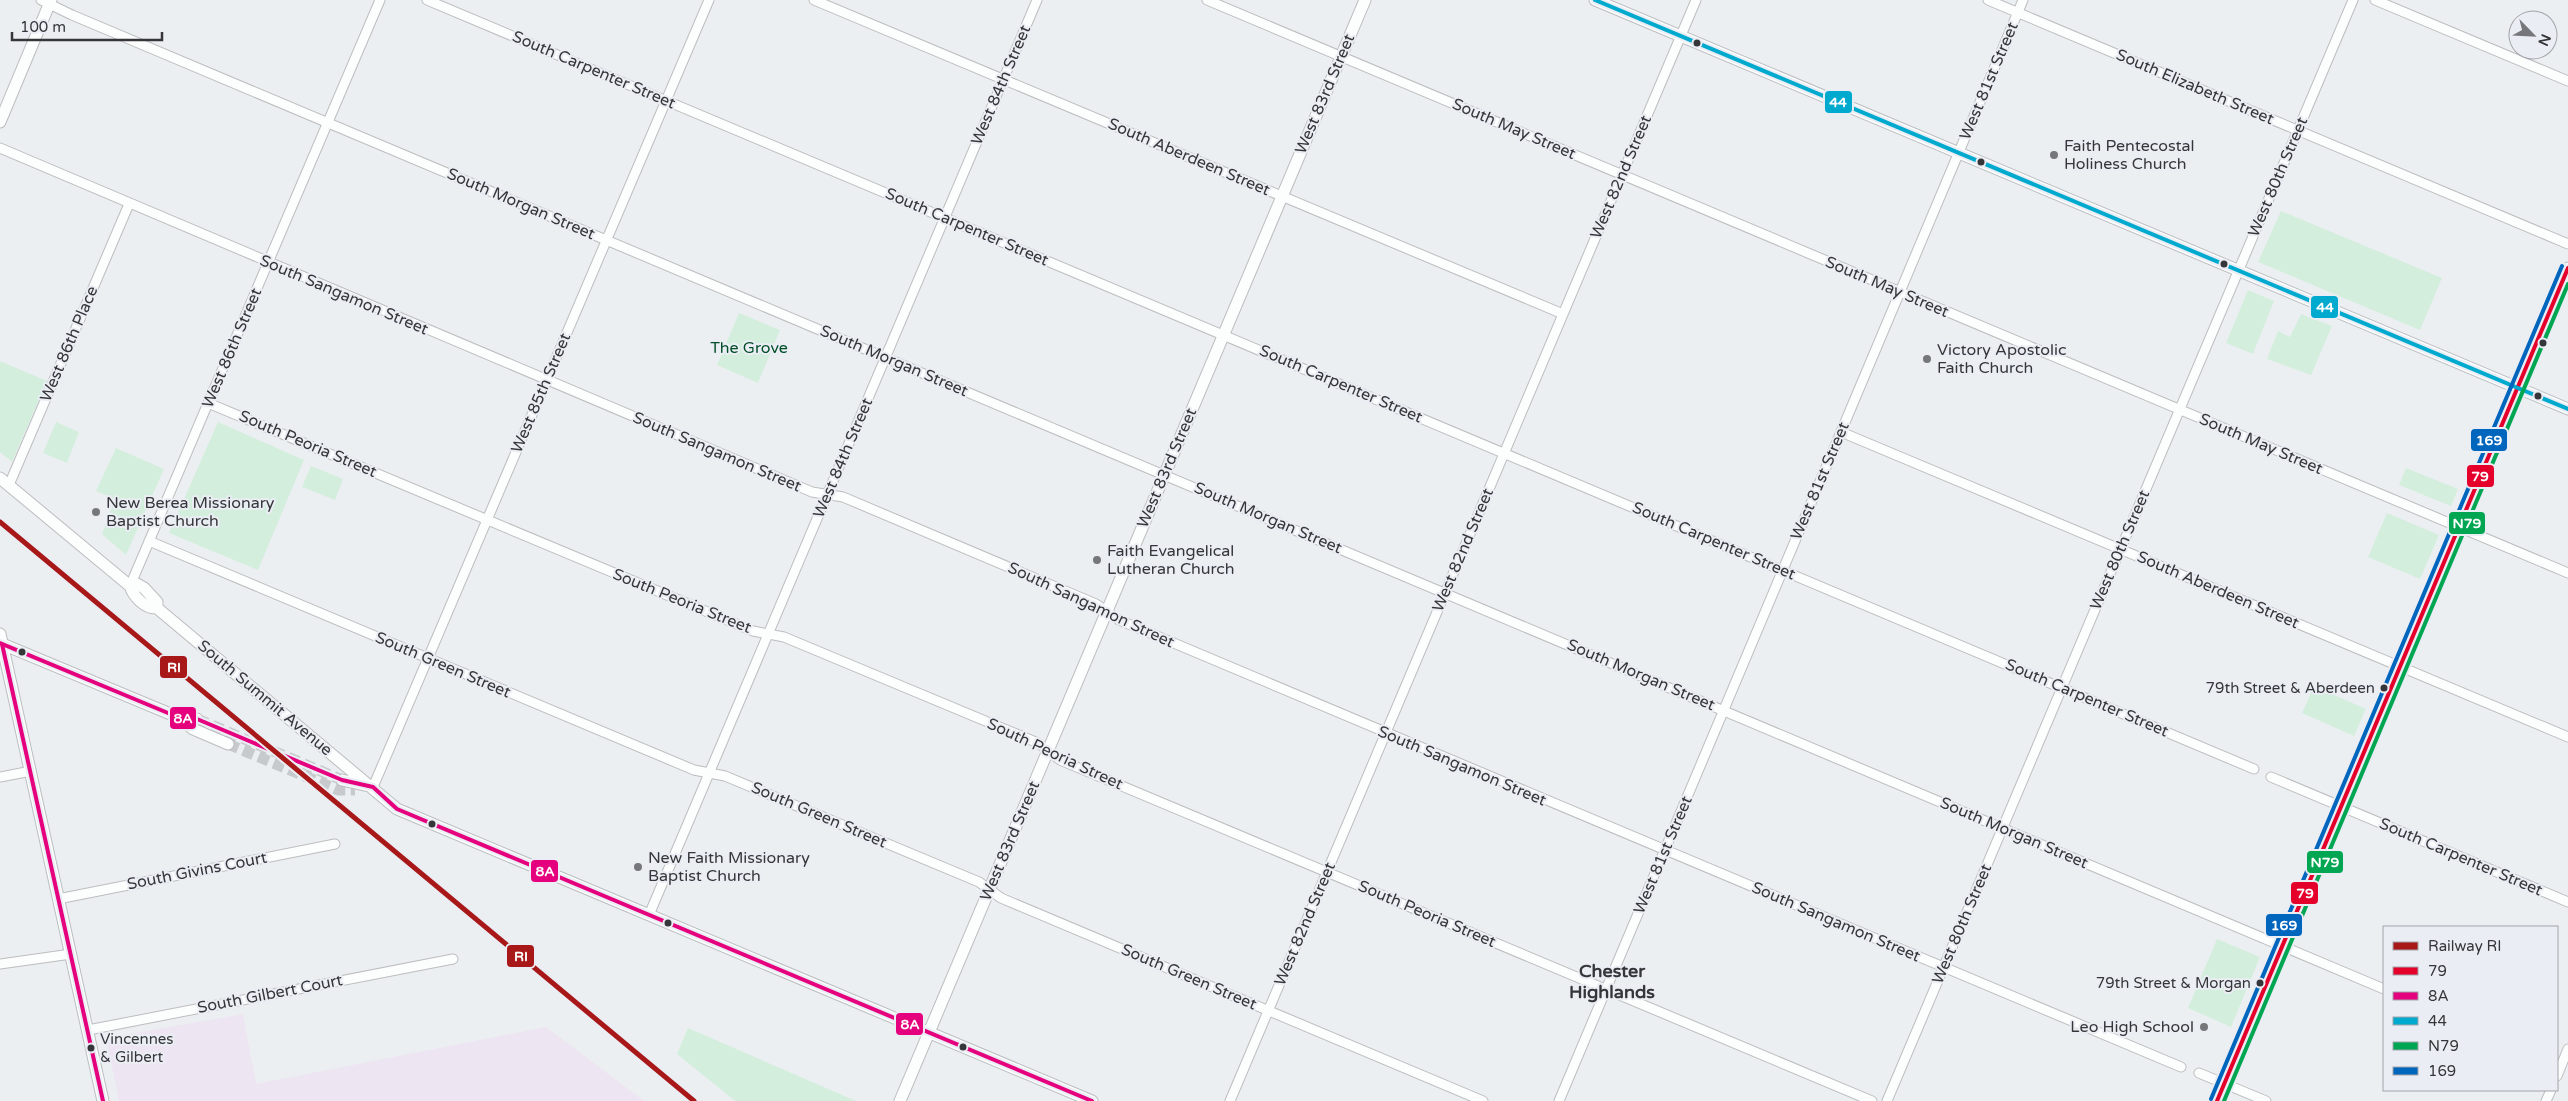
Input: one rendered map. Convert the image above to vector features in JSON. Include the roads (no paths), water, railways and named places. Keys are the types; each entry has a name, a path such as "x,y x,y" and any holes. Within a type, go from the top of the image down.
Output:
{"street":[{"name":"West 86th Street","path":"130,586 380,0"},
{"name":"South Carpenter Street","path":"426,0 1224,334 2254,769"},
{"name":"West 85th Street","path":"373,787 708,0"},
{"name":"South Aberdeen Street","path":"814,0 1563,314"},
{"name":"West 84th Street","path":"649,915 1037,0"},
{"name":"South May Street","path":"1207,0 2568,573"},
{"name":"West 83rd Street","path":"900,1101 1364,0"},
{"path":"1595,0 2568,409"},
{"name":"West 82nd Street","path":"1230,1101 1696,0"},
{"name":"South Elizabeth Street","path":"1988,0 2568,244"},
{"name":"West 81st Street","path":"1559,1101 2023,0"},
{"name":"West 80th Street","path":"1888,1101 2353,0"},
{"path":"2375,0 2568,81"},
{"name":"South Morgan Street","path":"47,1 328,123 2383,989"},
{"path":"0,122 47,1"},
{"name":"South Sangamon Street","path":"0,148 812,492 852,501 1096,604 1119,620 1386,734 2181,1067"},
{"name":"West 86th Place","path":"5,481 129,204"},
{"path":"2217,1101 2568,268"},
{"name":"South Peoria Street","path":"208,402 753,631 784,637 1038,742 1060,760 1872,1101"},
{"name":"South Aberdeen Street","path":"1841,432 2568,737"},
{"name":"South Summit Avenue","path":"5,481 130,586 132,592 139,600 153,608 157,608 397,809 1092,1101"},
{"name":"South Green Street","path":"149,541 694,770 725,776 979,882 1001,898 1483,1101"},
{"path":"1,641 180,718 197,720"},
{"path":"1,641 103,1101"},
{"path":"180,718 193,729 228,744"},
{"path":"0,777 31,770"},
{"name":"South Carpenter Street","path":"2271,777 2568,902"},
{"path":"342,780 373,787"},
{"path":"354,790 373,787"},
{"name":"South Givins Court","path":"58,899 335,844"},
{"path":"0,964 70,954"},
{"name":"South Gilbert Court","path":"88,1030 453,959"},
{"path":"2562,1064 2568,1049"},
{"path":"2199,1073 2266,1101"}],"tunnel":[{"path":"197,719 342,780"},
{"path":"228,744 338,790 355,790"}],"rail line":[{"name":"RI","path":"0,522 694,1101"}],"place":[{"name":"Faith Pentecostal Holiness Church","path":"2054,155"},
{"name":"Victory Apostolic Faith Church","path":"1927,359"},
{"name":"New Berea Missionary Baptist Church","path":"96,512"},
{"name":"Faith Evangelical Lutheran Church","path":"1097,560"},
{"name":"79th Street & Aberdeen","path":"2384,688"},
{"name":"New Faith Missionary Baptist Church","path":"638,867"},
{"name":"79th Street & Morgan","path":"2260,983"},
{"name":"Leo High School","path":"2204,1027"},
{"name":"Vincennes & Gilbert","path":"91,1048"}],"district":[{"name":"Chester Highlands","path":"1612,981"}],"park label":[{"name":"The Grove","path":"749,348"}]}
